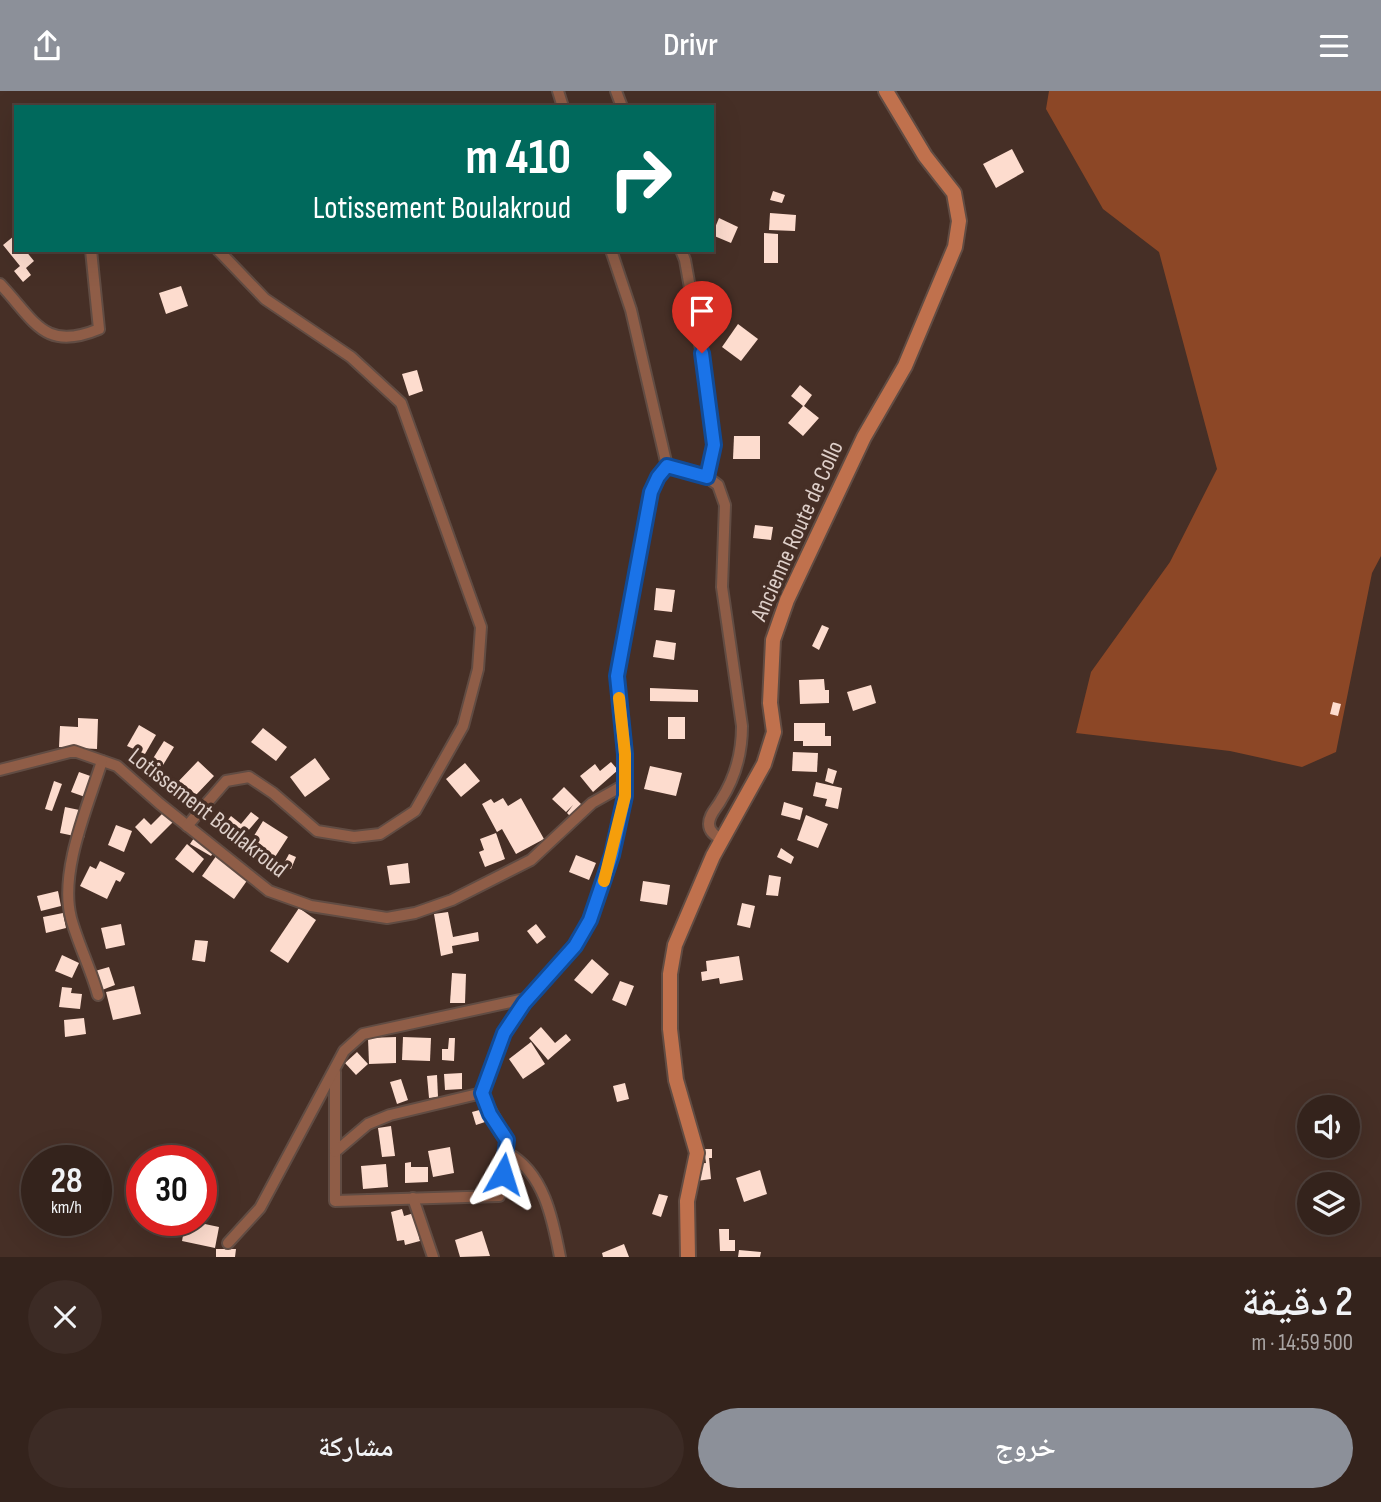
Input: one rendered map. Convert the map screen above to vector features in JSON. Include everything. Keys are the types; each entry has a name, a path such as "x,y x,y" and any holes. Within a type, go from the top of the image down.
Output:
{"main road":[{"name":"Ancienne Route de Collo","path":"688,1257 687,1201 697,1153 676,1080 670,1028 670,974 675,945 722,841 764,764 774,732 770,703 773,640 787,600 864,437 905,366 955,247 959,221 954,193 925,156 886,91"}],"street":[{"path":"0,284 47,335 75,339 99,329 91,252"},
{"path":"187,825 226,781 249,777 273,793 317,831 355,837 380,834 415,811 463,726 478,669 481,627 401,403 351,357 265,299 220,252"},
{"path":"612,252 631,310 667,466"},
{"path":"682,252 706,377 714,445 707,477"},
{"path":"667,466 707,477 718,485 725,505 722,587 742,726 742,747 729,783 712,812 709,823 712,833 722,841"},
{"path":"335,1070 335,1201 499,1196 507,1140 490,1114 482,1093 504,1033 529,997 575,946 590,920 612,855 625,796 625,754 617,676 651,492 667,466"},
{"name":"Lotissement Boulakroud","path":"0,771 74,751 117,766 269,891 311,906 387,918 415,913 452,900 531,860 592,803 624,785"},
{"name":"Lotissement Boulakroud","path":"98,995 71,917 69,882 72,858 103,761"},
{"path":"228,1243 260,1208 344,1051 363,1034 529,997"},
{"path":"335,1152 368,1124 390,1115 482,1093"},
{"path":"507,1153 529,1170 541,1192 554,1224 560,1257"},
{"path":"413,1198 433,1257"}],"shaded area":[{"path":"1049,91 1381,91 1381,556 1372,573 1336,752 1302,767 1230,751 1076,733 1091,672 1170,562 1217,469 1159,252 1103,209 1046,109"}],"building":[{"path":"1012,149 1024,172 996,188 983,164"},
{"path":"773,191 785,195 782,203 770,200"},
{"path":"770,213 796,215 795,231 769,230"},
{"path":"719,218 738,227 731,243 714,236"},
{"path":"764,233 778,234 778,263 764,263"},
{"path":"14,236 14,252 27,252 34,261 26,268 31,275 23,282 14,271 20,266 3,245"},
{"path":"181,286 188,306 166,314 159,293"},
{"path":"738,324 758,339 741,361 722,347"},
{"path":"417,370 423,391 409,396 402,374"},
{"path":"800,385 812,395 804,406 819,418 803,436 788,423 803,406 791,396"},
{"path":"734,436 760,436 760,459 733,459"},
{"path":"755,525 773,527 771,540 753,538"},
{"path":"656,588 675,590 672,612 654,610"},
{"path":"822,625 829,628 819,650 812,646"},
{"path":"656,640 676,643 674,660 653,657"},
{"path":"824,679 825,690 829,690 829,703 800,704 799,680"},
{"path":"871,685 876,703 853,711 847,692"},
{"path":"650,688 698,690 698,702 650,701"},
{"path":"1333,702 1341,704 1338,716 1330,714"},
{"path":"668,717 685,717 685,739 668,739"},
{"path":"78,718 98,719 97,749 59,747 60,726 78,727"},
{"path":"794,723 825,723 825,736 831,736 831,746 803,746 803,741 794,741"},
{"path":"139,725 156,735 145,754 127,746"},
{"path":"263,728 287,747 276,761 251,742"},
{"path":"164,741 174,747 157,775 147,768"},
{"path":"793,752 818,753 817,772 792,771"},
{"path":"315,758 330,779 305,797 290,777"},
{"path":"198,761 214,776 196,795 191,790 185,796 174,786"},
{"path":"611,762 618,770 593,792 580,776 595,764 600,771"},
{"path":"465,763 480,781 461,797 446,779"},
{"path":"650,766 682,773 676,796 644,789"},
{"path":"828,768 837,771 833,784 825,781"},
{"path":"79,772 96,778 88,798 71,792"},
{"path":"54,781 62,784 52,811 45,809"},
{"path":"816,782 842,788 838,809 825,806 827,799 813,796"},
{"path":"564,787 583,806 572,818 567,813 573,805 566,812 552,799"},
{"path":"503,798 508,806 521,798 544,839 516,854 502,829 497,832 482,804 491,799 494,803"},
{"path":"784,802 803,808 800,820 781,815"},
{"path":"65,807 84,811 88,816 84,838 60,833"},
{"path":"168,808 178,817 151,844 135,827 144,818 151,825"},
{"path":"251,812 259,818 241,839 224,825 231,816 241,824"},
{"path":"806,815 828,824 818,848 797,840"},
{"path":"263,821 288,837 275,857 265,851 262,857 247,847"},
{"path":"116,825 132,831 124,852 108,845"},
{"path":"496,833 505,859 485,867 479,852 484,850 480,839"},
{"path":"196,835 217,847 211,856 190,844"},
{"path":"187,844 204,859 193,873 175,859"},
{"path":"781,848 794,857 791,864 777,857"},
{"path":"219,852 251,875 234,899 202,876"},
{"path":"289,854 296,857 291,869 283,865"},
{"path":"576,855 596,863 589,880 569,872"},
{"path":"100,861 125,873 120,882 116,880 107,899 80,886 90,866 96,869"},
{"path":"408,863 410,883 390,885 387,866"},
{"path":"769,875 781,877 778,896 766,895"},
{"path":"643,881 670,885 667,905 640,901"},
{"path":"58,891 61,906 41,911 37,896"},
{"path":"742,903 755,906 750,928 737,925"},
{"path":"299,908 316,920 288,963 270,951"},
{"path":"448,912 453,937 478,932 479,941 452,946 453,953 441,956 434,914"},
{"path":"63,913 66,928 46,933 43,917"},
{"path":"121,924 125,945 106,949 101,928"},
{"path":"536,924 546,937 537,944 527,931"},
{"path":"195,940 208,941 205,962 192,960"},
{"path":"62,955 79,963 72,978 55,971"},
{"path":"739,956 743,980 720,984 719,978 702,981 701,972 707,971 706,961"},
{"path":"592,959 609,974 592,994 574,980"},
{"path":"109,967 115,985 102,990 95,971"},
{"path":"452,973 466,974 465,1003 450,1003"},
{"path":"620,981 634,986 626,1006 612,1000"},
{"path":"134,986 141,1014 113,1020 106,992"},
{"path":"62,987 72,988 71,993 82,994 80,1009 59,1007"},
{"path":"84,1018 86,1034 65,1037 64,1020"},
{"path":"541,1027 555,1043 566,1034 571,1040 548,1060 529,1038"},
{"path":"396,1037 396,1063 369,1064 368,1038"},
{"path":"403,1037 431,1038 430,1061 402,1060"},
{"path":"449,1038 455,1038 454,1061 442,1060 442,1049 448,1049"},
{"path":"531,1042 545,1064 523,1079 509,1059"},
{"path":"357,1052 368,1064 356,1075 345,1063"},
{"path":"462,1073 462,1089 445,1090 444,1074"},
{"path":"437,1075 438,1097 429,1098 427,1076"},
{"path":"401,1079 408,1100 397,1104 390,1082"},
{"path":"625,1083 629,1099 617,1102 613,1086"},
{"path":"487,1108 491,1120 476,1125 472,1112"},
{"path":"391,1126 395,1156 382,1157 378,1128"},
{"path":"450,1147 454,1173 433,1177 428,1151"},
{"path":"704,1149 712,1149 712,1158 709,1158 711,1179 697,1181 695,1164 706,1163"},
{"path":"411,1162 411,1167 428,1167 428,1182 405,1183 405,1163"},
{"path":"386,1164 388,1187 363,1189 361,1166"},
{"path":"760,1170 767,1194 744,1202 736,1178"},
{"path":"659,1194 668,1196 661,1217 652,1214"},
{"path":"402,1209 404,1216 414,1213 420,1241 405,1245 404,1240 397,1241 391,1212"},
{"path":"219,1227 215,1248 182,1241 183,1236 217,1236"},
{"path":"719,1229 729,1229 729,1240 735,1240 735,1251 720,1251"},
{"path":"482,1231 490,1256 460,1257 455,1240"},
{"path":"624,1244 629,1257 603,1257 602,1253"},
{"path":"216,1249 236,1249 235,1257 216,1257"},
{"path":"739,1250 761,1252 760,1257 738,1257"}],"slow traffic":[{"path":"604,881 625,796 625,754 619,698"}],"route":[{"path":"503,1174 507,1140 490,1114 482,1093 504,1033 524,1003 575,946 590,920 612,855 625,796 625,754 617,676 651,492 667,466 707,477 714,445 702,353"}]}
